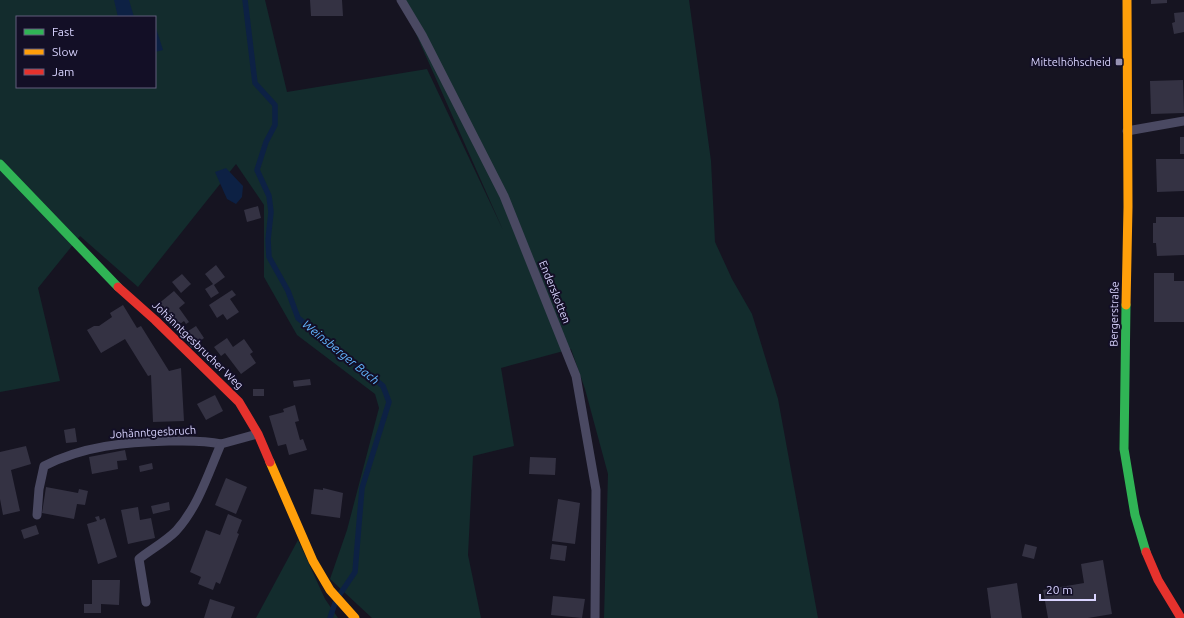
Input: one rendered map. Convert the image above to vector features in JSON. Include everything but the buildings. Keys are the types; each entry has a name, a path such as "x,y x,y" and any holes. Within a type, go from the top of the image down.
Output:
{"street":[{"name":"Bergerstraße","path":"1128,0 1128,207 1125,462 1135,508 1150,559 1165,593 1181,618"},
{"name":"Johänntgesbrucher Weg","path":"0,164 108,278 155,320 232,395 258,434 312,561 330,590 355,618"}],"lane":[{"name":"Enderskotten","path":"401,0 422,35 504,196 576,376 596,490 594,618"},
{"path":"1127,132 1184,121"},
{"name":"Johänntgesbruch","path":"37,515 38,489 44,466 58,458 75,452 108,446 145,442 200,441 221,444 258,434"},
{"path":"146,602 138,559 174,533 185,520 196,503 221,444"}],"green space":[{"path":"0,0 265,0 287,92 427,69 503,230 401,0 689,0 711,161 715,242 732,279 752,314 778,399 818,618 604,618 608,474 585,389 571,349 501,368 514,446 473,456 468,555 481,618 372,618 330,579 347,530 379,408 375,394 297,335 264,277 264,205 236,164 138,287 80,236 38,288 60,381 0,392"},
{"path":"298,540 325,599 338,618 256,618"}],"water":[{"path":"114,0 129,0 134,16 118,16"},
{"path":"156,28 163,50 156,52"},
{"path":"226,168 243,186 242,197 236,204 227,199 215,172"}],"waterway":[{"name":"Weinsberger Bach","path":"245,0 255,83 275,105 275,125 266,142 257,170 269,196 271,212 268,240 269,257 288,291 298,318 383,386 389,402 362,488 355,572 340,594"},
{"name":"Weinsberger Bach","path":"330,618 335,603"}],"traffic: fast":[{"path":"0,164 118,287"},
{"path":"1126,305 1124,449 1135,515 1146,552"}],"traffic: slow":[{"path":"1126,305 1128,207 1127,0"},
{"path":"270,462 313,561 330,590 355,618"}],"traffic: jam":[{"path":"118,287 155,320 239,402 258,434 270,462"},
{"path":"1146,552 1158,580 1181,618"}],"place":[{"name":"Mittelhöhscheid","path":"1119,62"}]}
